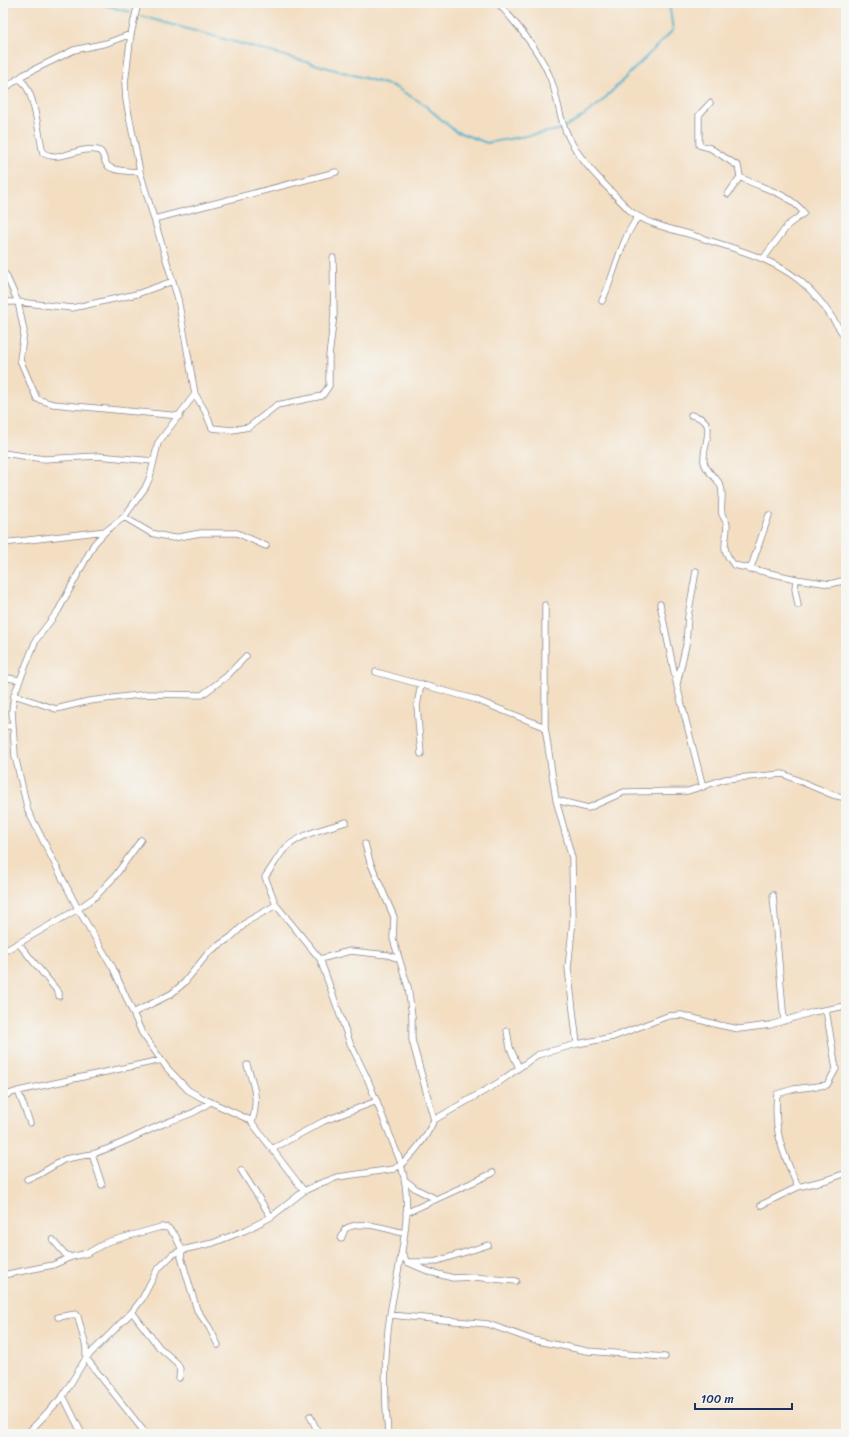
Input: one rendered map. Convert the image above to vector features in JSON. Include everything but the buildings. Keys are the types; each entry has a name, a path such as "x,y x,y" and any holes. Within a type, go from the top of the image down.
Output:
{"street":[{"path":"138,3 131,34 125,83 126,100 140,172 178,299 195,394 205,411 212,428 232,430 249,427 277,405 322,396 329,386 329,356 334,315 333,258"},
{"path":"498,3 543,63 557,96 566,132 585,163 630,211 638,217 764,259 786,271 808,288 846,339"},
{"path":"3,90 17,79 74,50 107,43 131,34"},
{"path":"17,79 20,79 28,88 34,106 43,153 57,157 85,150 98,150 101,152 107,165 113,168 140,172"},
{"path":"710,103 699,115 699,145 710,148 738,166 740,177 728,194"},
{"path":"154,219 336,172"},
{"path":"740,177 786,196 798,204 804,213 788,225 764,259"},
{"path":"602,301 611,283 624,242 638,217"},
{"path":"3,272 6,275 18,302 24,331 20,360 37,399 52,404 180,416"},
{"path":"3,302 18,302 72,308 137,294 173,281"},
{"path":"195,394 180,416 158,443 150,477 145,488 124,517 106,531 94,544 58,611 36,640 14,695 13,726 15,756 28,811 78,909 113,968 142,1033 161,1060 188,1090 252,1122 304,1192"},
{"path":"691,415 701,417 706,421 709,427 704,463 708,471 718,480 721,487 722,514 727,523 724,548 734,565 750,570 830,584 846,580"},
{"path":"3,453 44,459 98,456 153,461"},
{"path":"750,570 769,515"},
{"path":"124,517 151,533 173,538 201,533 236,533 266,546"},
{"path":"3,543 106,531"},
{"path":"677,686 686,645 689,609 696,571"},
{"path":"796,579 795,588 798,605"},
{"path":"660,604 677,686 703,787"},
{"path":"545,605 545,727 556,800 572,858 573,920 568,968 577,1044"},
{"path":"14,695 56,709 89,701 147,694 202,695 227,676 246,656"},
{"path":"376,672 474,699 545,727"},
{"path":"3,677 19,680"},
{"path":"420,754 417,706 421,684"},
{"path":"3,726 13,726"},
{"path":"556,800 588,808 624,792 688,791 726,779 783,774 832,795 846,798"},
{"path":"346,822 305,835 293,842 283,851 265,878 276,905 320,959 350,1043 377,1101 406,1181 406,1213 402,1253 390,1315 384,1380 388,1434"},
{"path":"3,952 78,909 96,896 115,876 141,840"},
{"path":"365,844 370,862 394,917 393,938 408,987 412,1016 412,1040 434,1120"},
{"path":"773,895 784,1021"},
{"path":"132,1013 171,994 184,983 209,952 248,921 276,905"},
{"path":"19,944 59,993 59,996"},
{"path":"320,959 350,951 388,955 399,959"},
{"path":"27,1434 63,1396 86,1358 132,1312 142,1299 157,1270 172,1254 182,1250 213,1243 246,1230 271,1217 304,1192 321,1183 338,1177 394,1169 404,1162 421,1141 434,1120 498,1083 537,1055 577,1044 613,1037 675,1014 739,1029 770,1025 846,1006"},
{"path":"798,1187 780,1148 775,1111 777,1094 794,1089 827,1085 836,1069 826,1010"},
{"path":"507,1031 510,1048 519,1068"},
{"path":"3,1096 18,1091 161,1060"},
{"path":"247,1065 256,1098 256,1110 252,1122"},
{"path":"18,1091 30,1122"},
{"path":"272,1149 324,1120 377,1101"},
{"path":"27,1179 38,1175 65,1159 92,1154 122,1143 164,1123 192,1115 210,1102"},
{"path":"92,1154 102,1185"},
{"path":"240,1170 271,1217"},
{"path":"406,1213 493,1173"},
{"path":"761,1205 798,1187 830,1179 846,1173"},
{"path":"406,1181 416,1189 436,1199"},
{"path":"341,1239 345,1229 357,1225 366,1225 404,1232"},
{"path":"3,1275 53,1265 71,1257 88,1253 107,1242 161,1227 173,1230 182,1250 181,1257 191,1295 197,1310 210,1327 218,1345"},
{"path":"53,1240 65,1254 71,1257"},
{"path":"408,1262 434,1262 488,1245"},
{"path":"402,1253 408,1262 430,1272 453,1278 474,1277 516,1280"},
{"path":"132,1312 159,1347 177,1363 180,1372 179,1378"},
{"path":"58,1317 71,1314 78,1317 86,1347 86,1358 146,1434"},
{"path":"390,1315 488,1324 533,1340 587,1351 665,1357"},
{"path":"63,1396 82,1434"},
{"path":"310,1416 319,1434"}],"waterway":[{"path":"96,3 130,12"},
{"path":"141,16 393,86 422,103 455,131 487,143 558,130 573,123 599,104 673,30 669,3"}]}
